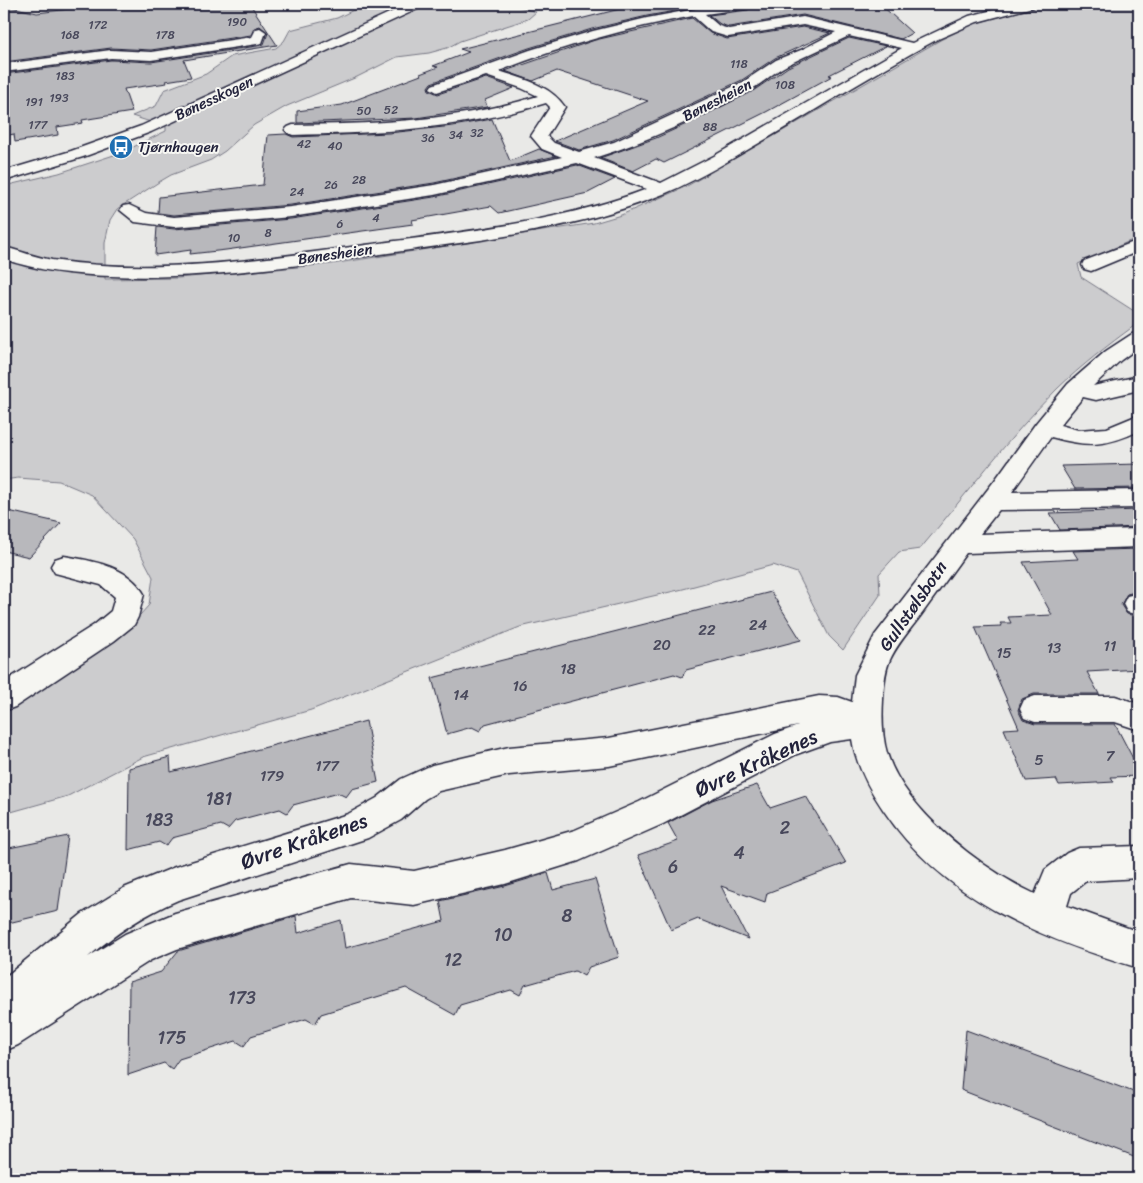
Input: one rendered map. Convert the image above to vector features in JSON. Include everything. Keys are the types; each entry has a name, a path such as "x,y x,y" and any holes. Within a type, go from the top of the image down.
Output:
{"street":[{"name":"Bønesskogen","path":"4,176 77,154 146,129 418,4"},
{"path":"437,88 487,72 536,52 607,30 696,12 748,4"},
{"name":"Bønesheien","path":"4,253 23,261 44,265 109,271 143,272 238,268 559,221 618,206 662,189 726,155 913,47 973,19 1029,4"},
{"path":"696,12 715,29 728,32 742,32 803,20 913,47"},
{"name":"Bønesheien","path":"130,210 141,218 174,222 282,213 434,190 581,157 620,145 666,125 748,85 781,64 848,31"},
{"path":"4,68 110,54 151,56 258,36"},
{"path":"487,72 538,91 550,97 558,107 541,130 539,136 542,141 560,151 581,157 662,189"},
{"path":"293,130 448,121 508,110 550,97"},
{"path":"1091,265 1139,245"},
{"name":"Gullstølsbotn","path":"1139,338 1092,372 1076,389 1044,428 993,501 958,544 886,640 870,673 866,723 871,753 883,782 907,815 941,852 984,885 1046,916 1139,950"},
{"path":"1076,389 1096,393 1139,383"},
{"path":"1044,428 1078,437 1111,435 1136,422"},
{"path":"993,501 1139,499"},
{"name":"Gullstølsbotn","path":"958,544 1139,538"},
{"path":"4,698 104,633 124,617 130,594 111,578 91,571 64,566"},
{"path":"1035,708 1115,709 1139,717"},
{"name":"Øvre Kråkenes","path":"4,1003 95,927 136,900 175,884 356,827 389,809 413,789 432,779 509,761 609,752 819,709 838,710 866,723"},
{"name":"Øvre Kråkenes","path":"4,1031 138,947 175,931 351,881 414,888 506,867 579,845 651,813 786,744 830,729 866,723"},
{"path":"1046,916 1057,882 1079,865 1139,862"}],"shaded area":[{"path":"366,4 510,4 536,12 528,19 460,41 447,48 429,53 397,57 357,77 287,106 254,125 225,151 211,160 171,175 159,182 117,209 110,220 105,243 105,279 178,278 331,264 594,223 621,215 687,186 942,39 976,23 1047,4 1139,4 1139,237 1078,264 1081,277 1134,311 1138,317 1134,326 1076,372 1039,408 1004,447 920,549 899,552 879,574 880,595 843,650 829,636 797,573 773,565 683,589 520,627 311,710 143,757 68,796 4,814 4,711 121,636 149,605 153,577 133,539 92,495 59,481 18,478 4,480 4,186 59,173 123,152 166,131 166,127 132,116 156,106 164,90 206,74 232,56 276,48 284,41 290,30 337,18"}],"building":[{"path":"110,4 250,4 277,45 184,60 191,77 166,81 167,83 124,89 132,112 82,120 83,123 57,127 58,135 15,142 14,134 4,136 4,74 111,60 151,62 257,46 264,44 268,33 260,26 254,28 251,35 151,50 111,48 4,62 4,5 37,13"},
{"path":"640,4 714,4 647,16 592,29 529,48 431,83 428,87 429,90 438,94 486,78 514,88 485,100 487,107 416,118 297,123 297,111 342,105 421,75 438,67 433,66 469,52 460,49"},
{"path":"756,4 880,4 912,33 901,39 803,15 729,27 720,24 709,15 748,10"},
{"path":"692,18 710,33 727,39 803,27 830,33 775,58 742,80 613,140 579,150 555,141 648,101 557,71 533,81 505,71 595,40"},
{"path":"849,38 886,46 829,75 832,76 766,112 664,163 656,159 633,171 600,158 656,138 695,120 753,91 788,67"},
{"path":"492,119 510,161 539,149 556,156 434,183 291,205 174,215 158,213 159,197 263,185 268,135 286,134 293,137 389,133 453,126"},
{"path":"577,165 615,179 588,193 499,213 491,206 412,220 413,224 226,250 190,254 191,250 155,255 157,227 174,229 291,219 434,197"},
{"path":"1139,464 1139,488 1075,489 1061,466"},
{"path":"4,510 61,523 29,557 4,551"},
{"path":"1139,510 1139,527 1060,530 1050,513"},
{"path":"1139,549 1139,591 1127,594 1121,605 1127,614 1139,617 1139,669 1087,672 1099,694 1034,694 1022,699 1018,710 1023,720 1035,724 1115,724 1139,770 1139,776 1111,777 1114,782 1059,785 1056,779 1026,781 1004,729 1019,728 975,627 1002,626 1000,623 1011,623 1008,617 1052,615 1023,562 1078,559 1073,551"},
{"path":"771,592 801,640 686,670 682,677 674,674 485,724 480,731 472,727 447,734 432,678"},
{"path":"366,721 378,782 352,789 346,797 338,793 293,805 287,813 280,809 235,821 228,829 221,825 172,838 166,846 159,842 128,850 129,768 170,757 171,772"},
{"path":"757,785 770,808 806,796 846,863 767,893 765,902 721,886 748,939 698,919 671,930 638,855 678,841 668,823 712,800"},
{"path":"68,836 58,911 4,924 4,849"},
{"path":"548,873 553,890 595,879 619,957 589,967 584,976 575,971 525,985 520,995 511,990 460,1005 455,1015 406,988 321,1014 315,1024 306,1019 251,1036 244,1046 236,1041 179,1059 172,1069 164,1063 128,1075 129,982 161,972 178,951 296,916 298,933 341,920 345,948 444,921 440,901 505,886"},
{"path":"966,1030 1139,1094 1139,1159 961,1090"}],"place":[{"name":"Tjørnhaugen","path":"121,147"}]}
